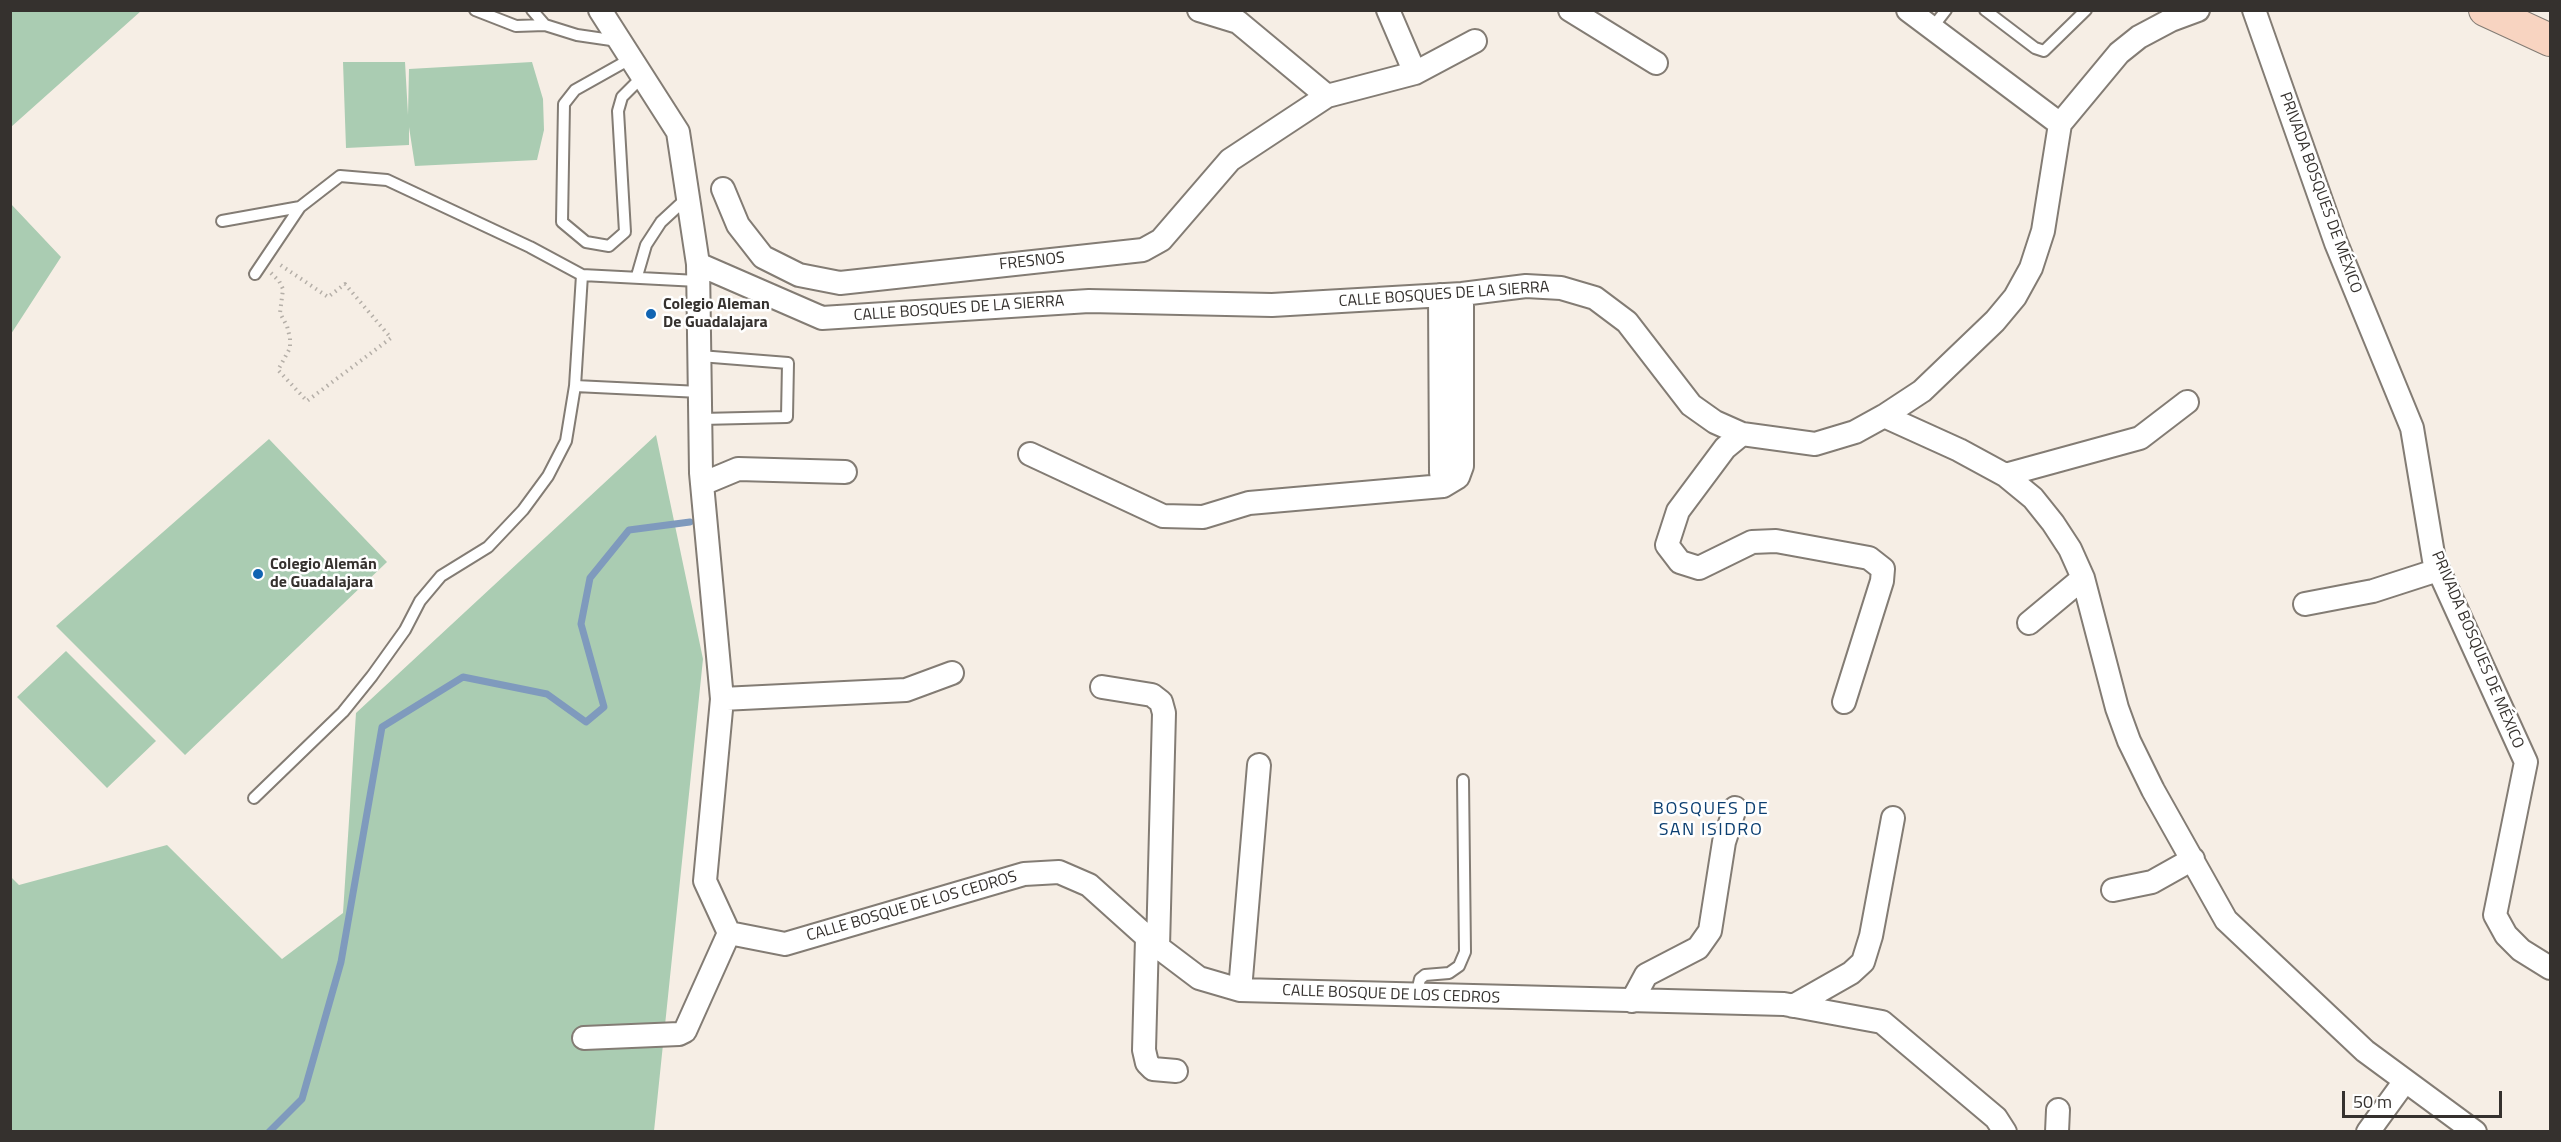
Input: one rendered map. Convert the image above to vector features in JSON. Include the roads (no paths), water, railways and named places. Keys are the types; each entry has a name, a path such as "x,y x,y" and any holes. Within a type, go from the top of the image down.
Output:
{"main road":[{"path":"2485,10 2550,40"},
{"path":"2535,10 2550,18"}],"street":[{"path":"584,1038 679,1034 685,1031 729,933 705,880 722,699 702,484 698,272 688,197 678,132 600,10"},
{"path":"1199,10 1238,22 1328,96"},
{"path":"1388,10 1415,73"},
{"path":"1570,10 1656,63"},
{"path":"1908,10 1939,19 2060,124 2119,53 2139,38 2171,20 2198,10"},
{"name":"PRIVADA BOSQUES DE MÉXICO","path":"2254,10 2336,243 2412,428 2434,560 2526,762 2495,915 2506,935 2521,950 2550,968"},
{"name":"FRESNOS","path":"723,189 738,225 763,257 799,275 840,283 1143,250 1161,240 1230,160 1328,96 1415,73 1475,41"},
{"name":"CALLE BOSQUES DE LA SIERRA","path":"698,272 822,318 1089,301 1272,305 1451,295 1526,286 1561,288 1595,298 1627,322 1691,405 1714,422 1742,434 1815,444 1855,432 1922,391 1995,321 2015,297 2031,268 2043,231 2060,124"},
{"path":"1030,454 1163,516 1203,517 1249,503 1443,486 1458,477 1462,466 1451,295"},
{"path":"2005,475 2140,438 2187,402"},
{"path":"1884,416 1959,450 2005,475 2033,498 2070,549 2083,578 2117,708 2129,741 2152,790 2226,920 2364,1051 2475,1131"},
{"path":"1742,434 1725,448 1678,511 1667,545 1680,562 1699,568 1752,542 1776,541 1869,558 1883,568 1882,580 1844,702"},
{"path":"702,484 738,469 845,472"},
{"path":"2305,604 2373,591 2439,570"},
{"path":"2029,624 2083,578"},
{"path":"722,699 906,690 952,673"},
{"path":"1102,687 1152,695 1161,702 1164,713 1144,1050 1147,1063 1153,1069 1176,1071"},
{"path":"1240,990 1259,765"},
{"path":"1632,1001 1646,975 1698,948 1710,931 1724,842 1735,808"},
{"path":"1793,1006 1851,973 1863,962 1871,936 1893,818"},
{"path":"2113,890 2152,882 2193,859"},
{"name":"CALLE BOSQUE DE LOS CEDROS","path":"729,933 785,944 1024,874 1059,872 1089,885 1152,942 1199,978 1240,990 1793,1006 1882,1022 1996,1118 2005,1131"},
{"path":"2368,1131 2405,1081"}],"lane":[{"path":"475,10 516,26 545,25 578,35 632,58"},
{"path":"532,10 545,25"},
{"path":"1985,10 2035,48 2044,51 2085,10"},
{"path":"632,58 618,111 625,232 609,246 586,242 562,222 564,104 575,90 632,58"},
{"path":"258,270 300,207 340,176 387,180 530,247 582,275 638,276 698,272"},
{"path":"638,276 646,245 661,222 688,197"},
{"path":"222,221 300,207"},
{"path":"254,798 343,712 372,676 405,630 420,601 441,576 488,547 523,510 548,476 566,441 575,386 582,275"},
{"path":"700,356 788,363 787,417 700,419"},
{"path":"575,386 700,392"},
{"path":"1416,996 1420,979 1425,975 1449,973 1459,966 1465,952 1462,780"}],"waterway":[{"path":"269,1132 302,1099 341,962 382,727 463,677 547,694 586,722 604,707 581,624 590,578 629,530 690,522"}],"place":[{"name":"Colegio Aleman De Guadalajara","path":"651,314"},
{"name":"Colegio Alemán de Guadalajara","path":"258,574"}],"district":[{"name":"BOSQUES DE SAN ISIDRO","path":"1711,820"}]}
